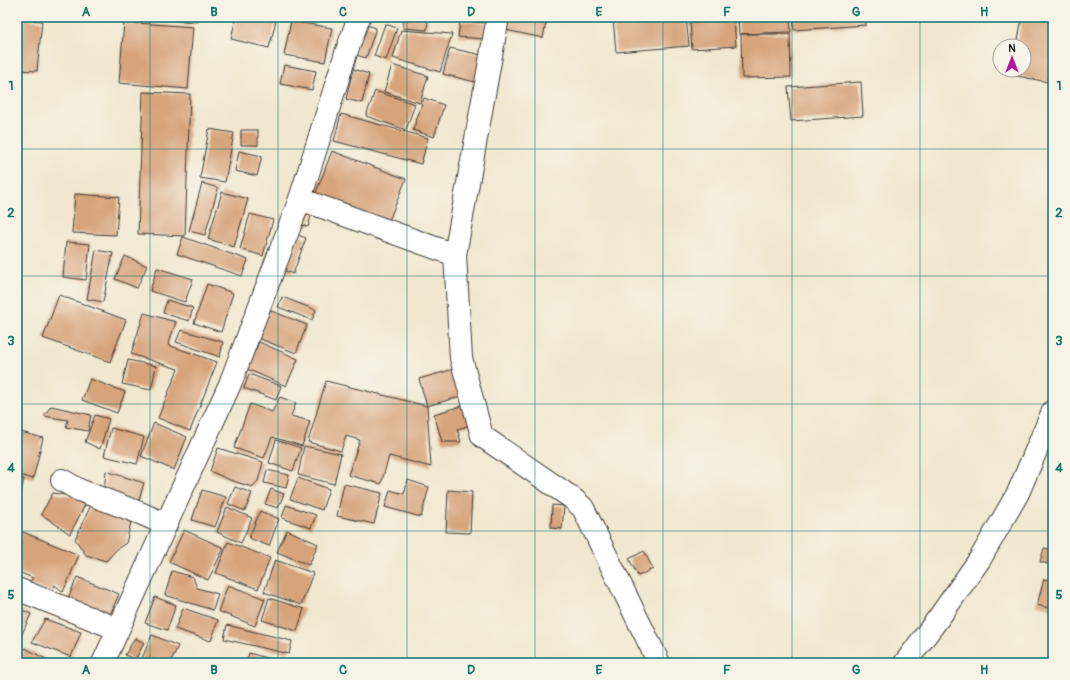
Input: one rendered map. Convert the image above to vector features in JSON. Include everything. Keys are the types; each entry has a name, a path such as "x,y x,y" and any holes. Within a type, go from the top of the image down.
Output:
{"street":[{"path":"102,663 230,384 300,199 346,53 359,17"},
{"path":"498,17 455,255 462,358 482,436 572,498 583,508 659,663"},
{"path":"300,199 455,255"},
{"path":"904,663 940,616 980,559 1018,493 1053,411"},
{"path":"62,480 79,490 165,524"},
{"path":"17,589 118,629"}],"building":[{"path":"197,17 197,22 128,18"},
{"path":"236,17 277,17 269,48 231,39"},
{"path":"403,17 428,19 427,30 403,28"},
{"path":"503,17 547,17 543,38 501,29"},
{"path":"686,17 689,46 616,52 613,18"},
{"path":"690,17 723,17 723,18 691,21"},
{"path":"738,17 790,17 791,32 739,34"},
{"path":"793,17 865,17 866,25 794,30"},
{"path":"1022,17 1053,17 1053,83 1027,78 1032,78 1032,38 1018,38"},
{"path":"21,19 42,21 37,71 17,70"},
{"path":"734,19 736,46 692,49 690,22"},
{"path":"291,21 332,28 325,62 284,55"},
{"path":"460,21 486,23 484,39 458,37"},
{"path":"124,22 193,27 188,89 119,83"},
{"path":"364,24 376,28 366,58 353,54"},
{"path":"385,24 397,28 386,60 374,56"},
{"path":"401,30 452,34 440,72 393,58"},
{"path":"741,34 790,34 791,77 742,78"},
{"path":"450,48 486,56 479,83 443,74"},
{"path":"284,65 316,71 312,90 280,84"},
{"path":"392,65 428,76 420,103 384,92"},
{"path":"353,69 369,74 362,103 346,99"},
{"path":"861,82 863,116 791,121 788,87"},
{"path":"375,91 415,104 406,130 366,116"},
{"path":"143,92 190,94 185,236 138,234"},
{"path":"424,98 444,105 434,137 413,130"},
{"path":"341,114 428,138 421,164 334,141"},
{"path":"209,129 234,133 225,182 200,178"},
{"path":"241,130 258,130 258,145 241,145"},
{"path":"239,151 262,156 257,176 235,171"},
{"path":"332,151 406,179 388,223 315,195"},
{"path":"202,183 218,188 205,235 189,231"},
{"path":"222,192 248,199 234,247 208,239"},
{"path":"75,194 119,197 116,235 72,233"},
{"path":"304,206 313,208 308,227 299,224"},
{"path":"250,214 273,220 263,256 240,249"},
{"path":"295,234 306,238 293,274 283,270"},
{"path":"183,237 248,260 242,276 177,254"},
{"path":"66,242 90,244 86,280 63,277"},
{"path":"96,250 113,253 103,302 87,299"},
{"path":"125,256 147,266 137,288 115,279"},
{"path":"157,268 193,279 185,302 150,291"},
{"path":"207,284 233,293 221,332 194,323"},
{"path":"59,295 126,320 110,362 43,338"},
{"path":"282,297 316,310 312,320 278,307"},
{"path":"167,300 193,308 189,321 163,313"},
{"path":"269,310 307,325 296,353 258,338"},
{"path":"144,313 176,322 168,345 217,362 190,431 158,418 178,369 131,354"},
{"path":"181,330 223,342 220,357 176,342"},
{"path":"259,342 298,359 286,386 247,369"},
{"path":"128,360 156,366 151,390 122,384"},
{"path":"454,369 462,396 427,406 419,379"},
{"path":"249,374 281,386 276,400 244,388"},
{"path":"90,379 125,392 117,413 82,400"},
{"path":"326,381 427,406 431,467 389,456 381,484 348,475 360,440 346,436 341,451 308,442"},
{"path":"280,397 296,403 291,416 310,421 302,446 272,437 264,458 234,448 250,404 272,412"},
{"path":"465,405 471,425 457,429 461,442 442,442 434,414"},
{"path":"51,406 91,415 88,431 66,427 68,420 44,416"},
{"path":"95,415 109,419 100,449 85,442"},
{"path":"154,423 187,437 174,470 141,456"},
{"path":"111,428 144,437 137,464 104,456"},
{"path":"17,431 43,438 33,479 17,474"},
{"path":"276,440 301,448 293,471 269,463"},
{"path":"304,446 341,454 334,484 298,475"},
{"path":"218,448 263,462 258,481 252,487 230,480 210,471"},
{"path":"267,470 289,475 286,488 264,483"},
{"path":"106,471 144,483 138,503 104,494"},
{"path":"17,478 24,479 19,499 17,499"},
{"path":"298,478 329,489 322,510 290,499"},
{"path":"408,480 429,487 421,517 385,507 390,490 404,494"},
{"path":"344,484 382,493 374,524 337,516"},
{"path":"235,487 252,493 245,511 228,504"},
{"path":"271,489 284,494 278,508 265,504"},
{"path":"202,490 226,497 215,527 192,520"},
{"path":"448,490 472,492 470,533 446,532"},
{"path":"53,493 88,499 70,534 41,514"},
{"path":"17,505 20,505 19,529 17,529"},
{"path":"91,505 133,514 126,543 117,549 106,561 86,555 75,539"},
{"path":"286,505 316,515 311,528 282,518"},
{"path":"552,505 564,506 562,529 551,528"},
{"path":"227,507 252,518 241,543 217,532"},
{"path":"260,511 279,519 269,546 249,538"},
{"path":"184,530 224,548 208,580 169,562"},
{"path":"287,530 318,544 309,565 277,552"},
{"path":"23,532 79,555 63,592 55,585 51,593 28,584 33,578 18,572 21,563 17,561 17,547"},
{"path":"228,542 270,558 258,589 216,573"},
{"path":"1044,548 1053,550 1053,565 1040,562"},
{"path":"644,551 653,569 638,576 629,559"},
{"path":"275,560 313,573 301,605 264,592"},
{"path":"172,571 193,577 197,588 218,594 213,610 165,595"},
{"path":"77,577 119,594 109,617 67,601"},
{"path":"1044,579 1053,581 1053,609 1037,605"},
{"path":"228,585 265,599 255,626 218,611"},
{"path":"155,597 176,605 167,630 145,623"},
{"path":"269,598 304,609 297,631 262,620"},
{"path":"17,608 31,614 17,645"},
{"path":"183,608 218,620 211,641 175,629"},
{"path":"45,619 81,632 71,657 32,642"},
{"path":"227,625 292,641 289,654 224,639"},
{"path":"152,635 178,646 170,663 140,663"},
{"path":"135,638 144,643 135,660 125,655"},
{"path":"25,648 53,663 18,663"},
{"path":"249,653 284,663 246,663"}]}
